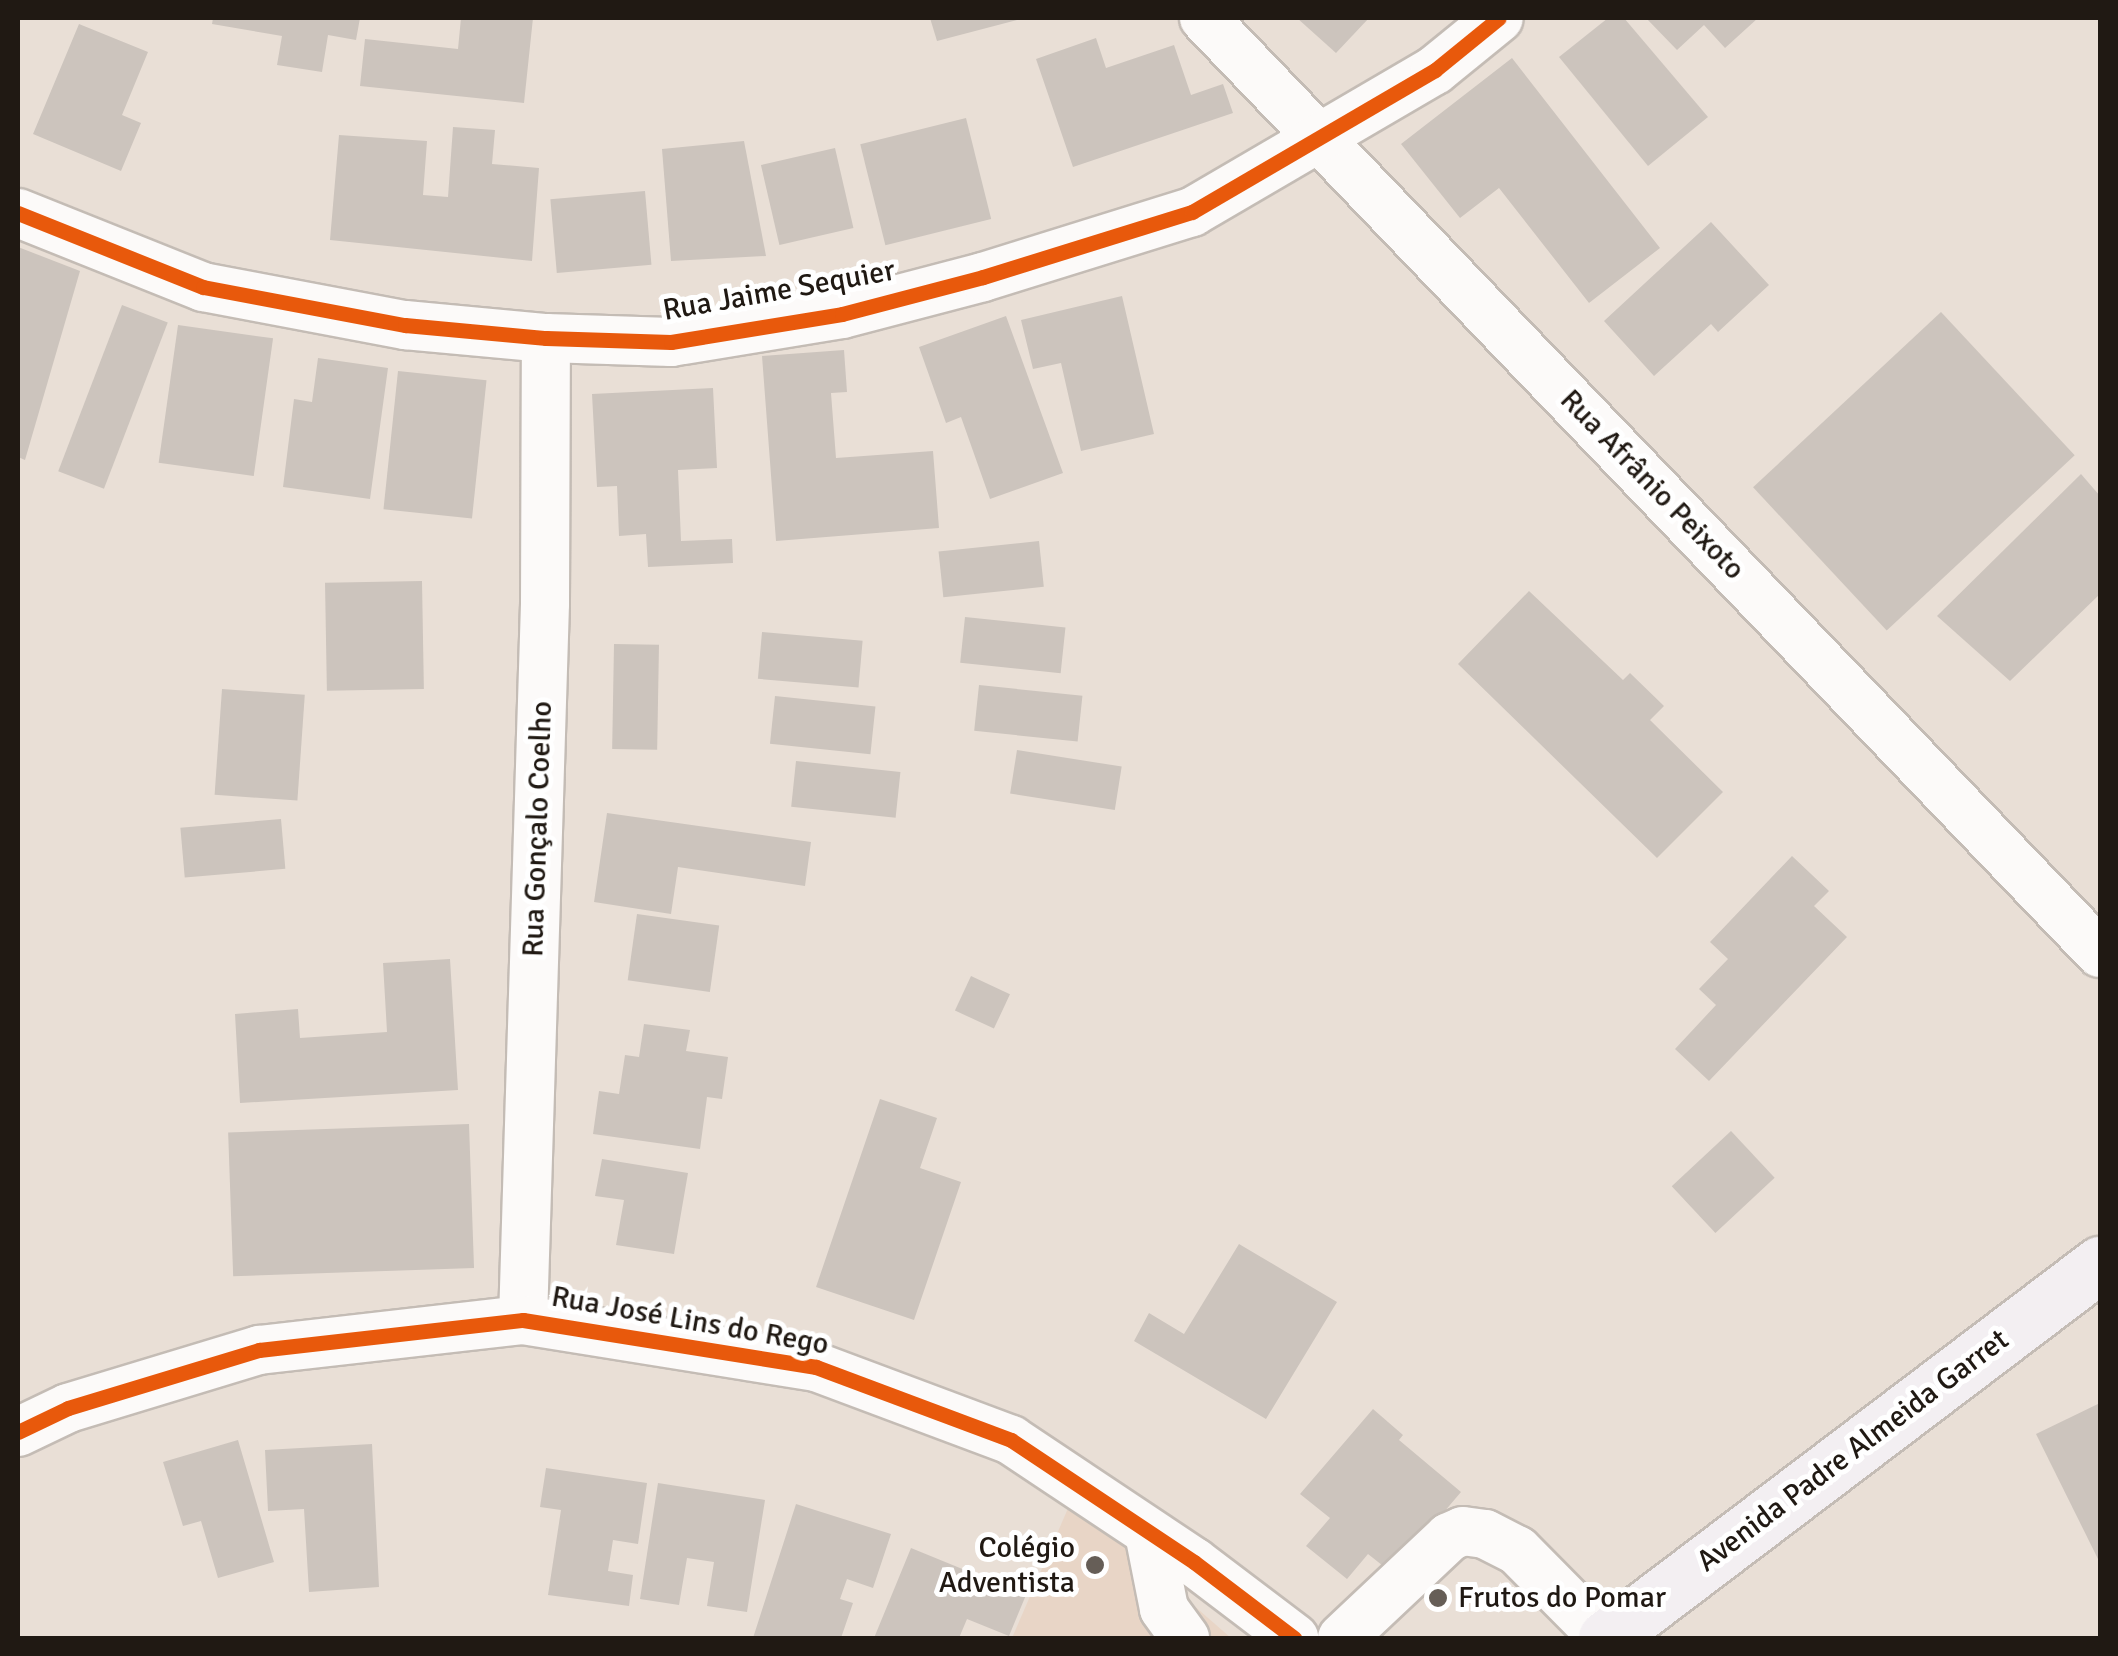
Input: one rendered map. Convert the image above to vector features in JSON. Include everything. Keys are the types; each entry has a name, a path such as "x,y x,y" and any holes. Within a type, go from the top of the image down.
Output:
{"main road":[{"name":"Avenida Padre Almeida Garret","path":"1605,1638 2100,1264"}],"street":[{"name":"Rua Afrânio Peixoto","path":"1204,18 2100,953"},
{"name":"Rua Jaime Sequier","path":"18,213 203,288 405,324 546,338 671,342 842,314 983,278 1192,212 1322,140 1435,70 1499,18"},
{"name":"Rua Gonçalo Coelho","path":"523,1320 545,603 546,338"},
{"name":"Rua José Lins do Rego","path":"18,1432 68,1408 259,1350 523,1320 816,1367 1011,1440 1149,1532 1294,1638"},
{"path":"1342,1638 1449,1537 1462,1531 1486,1534 1517,1550 1605,1638"},
{"path":"1149,1532 1164,1609 1186,1638"}],"shaded area":[{"name":"Colégio Adventista","path":"1069,1506 1120,1541 1231,1638 1012,1638"}],"building":[{"path":"213,18 360,18 356,40 328,35 322,72 277,65 282,36 212,24"},
{"path":"461,18 533,18 524,103 360,86 365,39 458,49"},
{"path":"930,18 1021,18 1021,19 937,41"},
{"path":"1297,18 1369,18 1336,53"},
{"path":"1608,18 1624,18 1708,117 1648,166 1559,57"},
{"path":"1646,18 1758,18 1725,48 1704,25 1677,50"},
{"path":"79,24 148,52 122,115 141,123 121,171 33,134"},
{"path":"1096,38 1106,68 1174,45 1191,95 1223,84 1233,113 1073,167 1036,59"},
{"path":"1512,58 1660,248 1589,303 1499,188 1460,218 1401,144"},
{"path":"966,118 991,219 885,245 860,144"},
{"path":"453,127 495,130 492,164 539,168 532,261 330,240 339,135 427,141 423,195 448,197"},
{"path":"744,141 766,256 671,261 662,149"},
{"path":"835,148 853,228 779,245 761,165"},
{"path":"645,191 651,265 557,273 550,199"},
{"path":"1711,222 1769,285 1718,332 1711,324 1654,376 1604,321"},
{"path":"18,247 80,271 25,460 18,457"},
{"path":"1122,296 1154,434 1081,451 1061,363 1033,369 1021,320"},
{"path":"122,305 168,323 104,489 58,471"},
{"path":"1941,312 2075,455 1887,631 1753,487"},
{"path":"1006,316 1063,473 990,499 961,417 946,423 919,347"},
{"path":"178,325 273,338 254,476 159,463"},
{"path":"844,350 847,392 831,393 836,458 933,451 939,528 776,541 762,356"},
{"path":"318,358 388,368 370,499 283,487 294,399 312,402"},
{"path":"398,371 487,380 472,519 383,509"},
{"path":"713,388 717,468 678,470 681,541 732,539 733,563 648,567 646,534 619,536 617,486 597,487 592,394"},
{"path":"2081,474 2100,496 2100,594 2010,681 1937,616"},
{"path":"1039,541 1044,587 943,597 939,552"},
{"path":"422,581 424,689 327,691 325,583"},
{"path":"1529,591 1623,680 1630,673 1664,706 1650,720 1723,792 1657,858 1458,664"},
{"path":"965,617 1065,628 1061,673 960,663"},
{"path":"762,632 863,641 859,688 758,679"},
{"path":"614,644 659,645 657,750 612,749"},
{"path":"979,685 1082,696 1078,742 974,731"},
{"path":"222,689 305,695 297,801 215,795"},
{"path":"775,696 875,707 870,754 770,744"},
{"path":"1017,750 1122,767 1115,810 1010,793"},
{"path":"796,761 900,772 896,818 791,807"},
{"path":"607,813 811,842 805,886 678,867 671,914 594,902"},
{"path":"281,819 285,869 185,878 180,828"},
{"path":"1792,856 1829,891 1814,906 1847,937 1709,1081 1675,1049 1716,1005 1699,989 1728,959 1710,942"},
{"path":"637,914 719,926 710,992 628,980"},
{"path":"450,959 458,1090 240,1103 235,1014 298,1009 300,1038 387,1032 383,963"},
{"path":"971,976 1010,994 994,1029 955,1010"},
{"path":"644,1024 690,1030 686,1051 728,1057 722,1099 707,1097 700,1149 593,1134 599,1091 619,1094 625,1055 639,1057"},
{"path":"880,1099 937,1118 920,1168 961,1182 914,1320 816,1287"},
{"path":"469,1124 474,1268 233,1276 228,1132"},
{"path":"1731,1131 1775,1178 1715,1233 1672,1186"},
{"path":"602,1159 688,1173 674,1254 616,1245 624,1200 595,1196"},
{"path":"1239,1244 1337,1302 1266,1419 1134,1341 1149,1313 1184,1334"},
{"path":"2100,1403 2100,1563 2036,1434"},
{"path":"1373,1409 1403,1435 1399,1440 1461,1492 1392,1573 1368,1554 1347,1579 1306,1546 1330,1518 1300,1494"},
{"path":"238,1440 274,1562 218,1578 201,1521 183,1526 163,1462"},
{"path":"372,1444 379,1587 309,1592 304,1509 268,1511 265,1450"},
{"path":"546,1468 647,1483 638,1544 613,1540 608,1571 633,1575 629,1606 548,1595 561,1510 540,1507"},
{"path":"658,1483 765,1500 747,1612 707,1606 714,1562 687,1558 679,1605 640,1599"},
{"path":"796,1504 891,1534 873,1588 847,1579 840,1599 853,1603 841,1638 753,1638"},
{"path":"911,1548 1026,1595 1009,1636 967,1619 959,1638 874,1638"}],"cycle path":[{"path":"18,213 203,287 405,325 546,338 671,342 842,314 983,277 1192,212 1435,70 1499,18"},
{"path":"18,1432 68,1408 259,1350 523,1320 816,1367 1011,1440 1194,1562 1294,1638"}],"place":[{"name":"Colégio Adventista","path":"1095,1565"},
{"name":"Frutos do Pomar","path":"1438,1598"}]}
